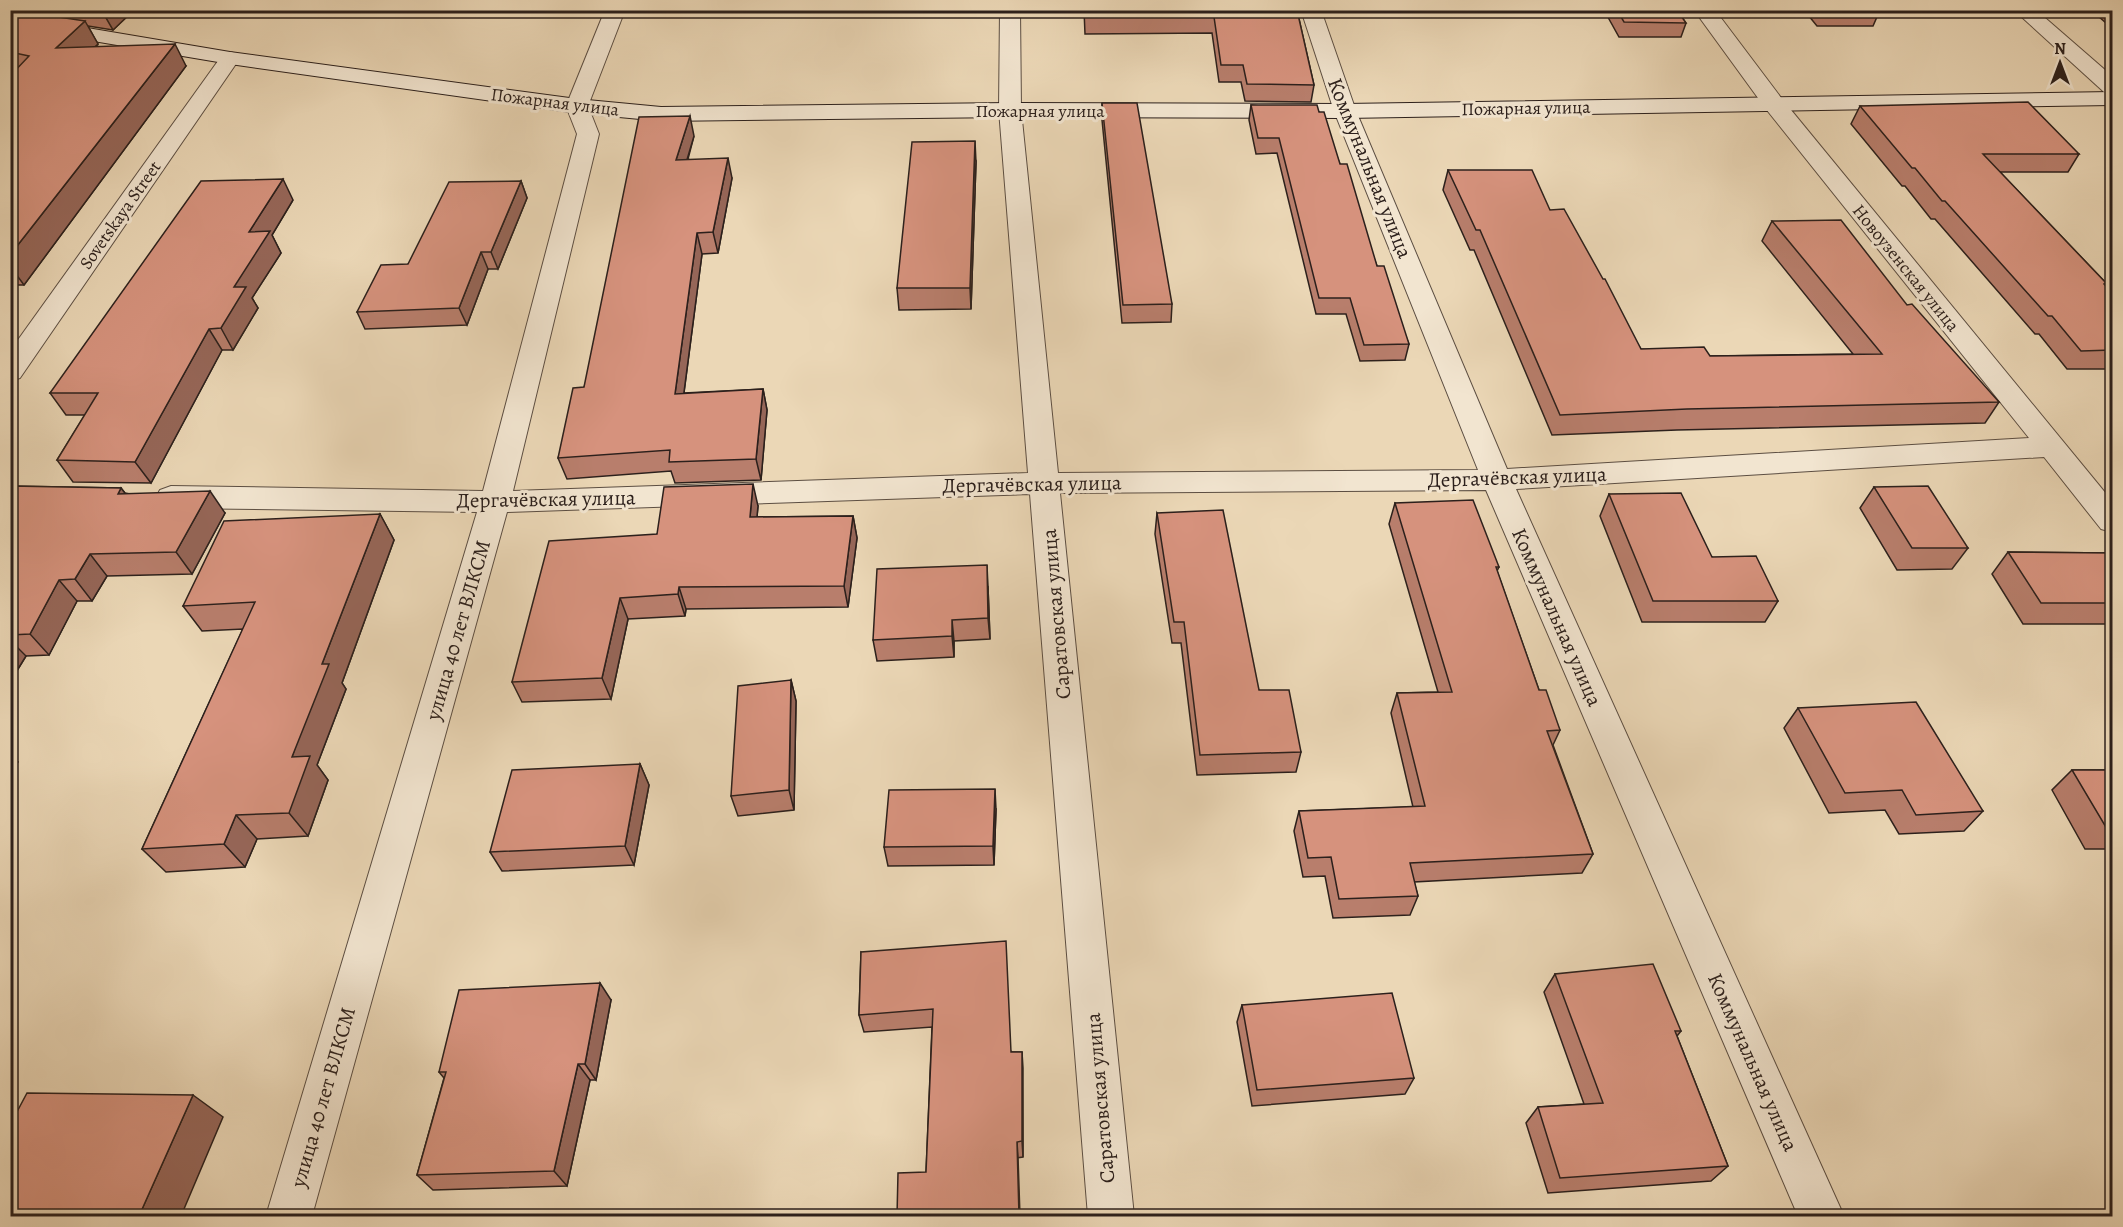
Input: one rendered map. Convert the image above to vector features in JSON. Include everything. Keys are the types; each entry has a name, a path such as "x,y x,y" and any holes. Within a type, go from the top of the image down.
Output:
{"street":[{"path":"578,106 615,10"},
{"name":"Саратовская улица","path":"1010,10 1010,110 1111,1216"},
{"name":"Коммунальная улица","path":"1311,10 1346,111 1497,480 1821,1216"},
{"name":"Новоузенская улица","path":"1704,10 1774,105 2112,521"},
{"path":"2024,10 2112,87"},
{"name":"Пожарная улица","path":"10,21 230,58 578,106 661,114 1010,110 1346,111 2112,99"},
{"name":"Sovetskaya Street","path":"10,372 230,58"},
{"name":"улица 40 лет ВЛКСМ","path":"289,1216 495,502 588,134 578,106"},
{"name":"Дергачёвская улица","path":"140,496 495,502 1044,483 1497,480 2052,447"}],"building":[{"path":"1085,10 1297,10 1314,85 1247,84 1243,65 1221,65 1214,17 1085,17"},
{"path":"1617,10 1677,10 1686,23 1624,22"},
{"path":"26,12 85,21 56,48 175,44 10,255 10,76 29,56 10,52 10,20"},
{"path":"2028,102 2079,154 1983,154 2106,283 2104,284 2112,293 2112,350 2081,351 2052,316 2048,316 1945,201 1942,201 1915,168 1912,168 1860,106"},
{"path":"1102,103 1137,103 1172,304 1123,305"},
{"path":"1251,105 1317,105 1319,112 1324,112 1340,164 1347,164 1377,266 1384,266 1409,344 1364,345 1350,298 1319,298 1279,138 1258,138"},
{"path":"690,116 676,160 728,158 713,232 697,233 675,394 763,389 756,459 669,462 670,450 558,458 573,388 584,387 639,117"},
{"path":"975,141 970,288 897,288 912,142"},
{"path":"1448,170 1532,170 1550,210 1564,209 1605,279 1641,349 1704,347 1710,356 1882,354 1772,221 1841,220 1907,305 1912,304 1999,402 1687,409 1560,415 1480,230 1476,230"},
{"path":"283,179 249,232 270,231 234,287 246,287 221,328 209,329 135,462 57,460 98,393 50,393 201,181"},
{"path":"521,181 491,252 481,252 459,308 357,312 381,265 408,264 449,182"},
{"path":"753,484 750,517 853,516 844,586 679,587 678,594 620,598 602,678 512,682 549,541 657,534 664,487"},
{"path":"10,486 121,488 118,494 210,491 176,552 90,554 75,579 59,580 30,634 10,635"},
{"path":"1928,486 1968,548 1912,548 1874,487"},
{"path":"1681,493 1712,557 1756,556 1778,601 1653,601 1609,494"},
{"path":"1473,500 1499,567 1496,567 1539,690 1546,690 1560,730 1547,731 1593,854 1410,863 1418,896 1339,899 1331,857 1308,858 1299,811 1425,806 1397,693 1452,692 1395,503"},
{"path":"1223,510 1259,690 1289,690 1301,752 1200,755 1184,622 1174,622 1157,513"},
{"path":"380,514 322,664 329,664 292,757 310,756 289,813 236,815 224,844 142,849 255,602 183,606 224,521"},
{"path":"2008,552 2112,553 2112,603 2041,603"},
{"path":"987,565 988,618 952,620 952,636 873,640 877,569"},
{"path":"791,680 789,790 731,796 738,686"},
{"path":"1916,702 1983,811 1916,815 1902,790 1845,793 1798,708"},
{"path":"640,764 625,846 490,852 512,770"},
{"path":"2072,770 2112,770 2112,829 2107,829"},
{"path":"995,789 993,846 884,847 889,790"},
{"path":"1006,941 1011,1052 1022,1052 1022,1141 1017,1142 1019,1216 897,1216 898,1173 926,1172 933,1009 859,1015 861,952"},
{"path":"1653,964 1681,1031 1675,1031 1728,1166 1560,1178 1538,1107 1603,1103 1555,974"},
{"path":"600,983 585,1064 578,1064 554,1171 417,1175 446,1072 439,1072 459,990"},
{"path":"1392,993 1414,1078 1257,1090 1242,1005"},
{"path":"27,1093 193,1095 139,1216 10,1216 10,1125"},
{"path":"2104,1212 2106,1216 2045,1216"}]}
